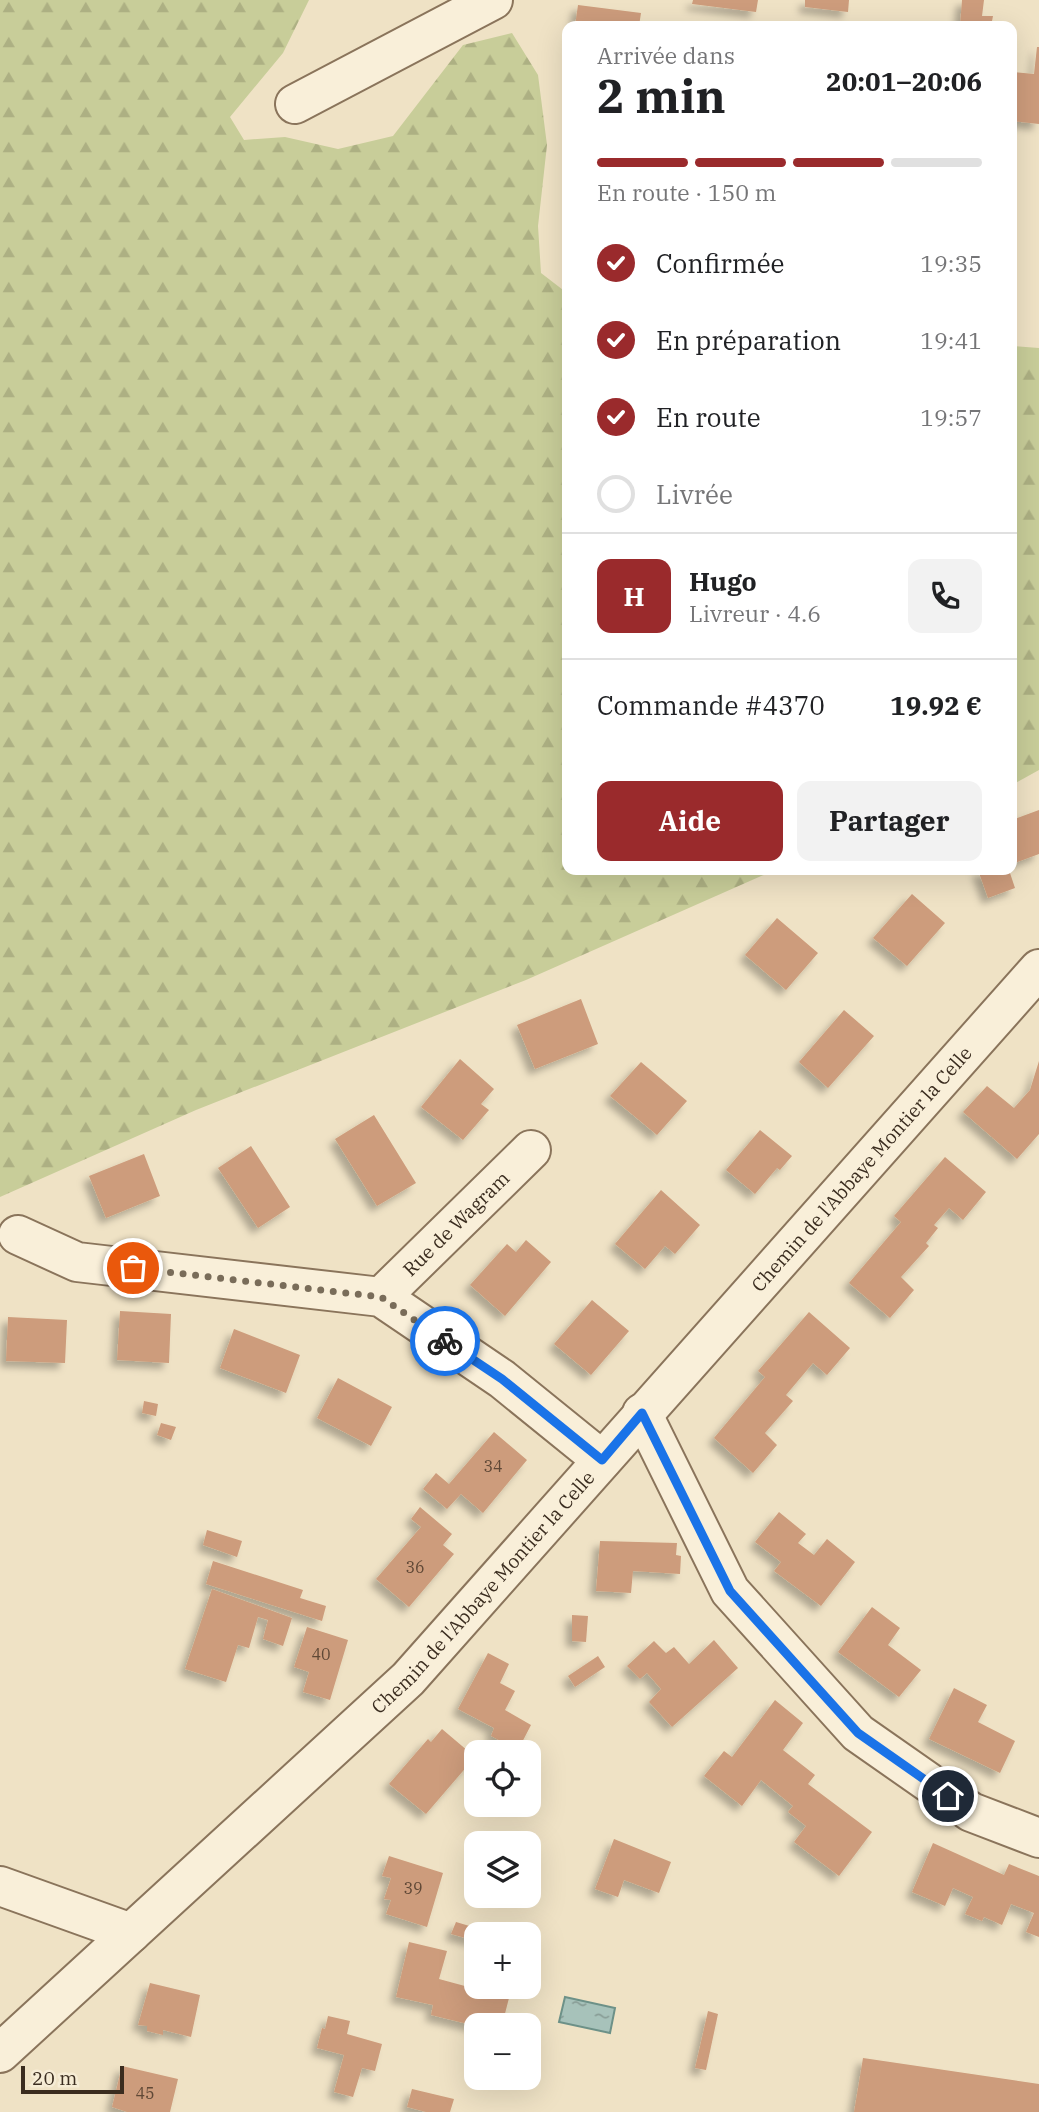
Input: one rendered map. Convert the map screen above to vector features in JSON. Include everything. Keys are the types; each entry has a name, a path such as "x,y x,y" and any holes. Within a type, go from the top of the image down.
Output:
{"street":[{"path":"295,104 493,0"},
{"name":"Chemin de l'Abbaye Montier la Celle","path":"0,2053 408,1679 1039,969"},
{"name":"Rue de Wagram","path":"381,1297 531,1150"},
{"path":"18,1235 77,1262 381,1297 502,1379 602,1460"},
{"path":"642,1413 730,1591 858,1733 971,1812 1039,1838"},
{"path":"0,1885 131,1933"}],"green space":[{"path":"0,0 309,0 283,53 230,117 244,140 285,137 338,149 393,136 463,45 512,33 538,75 547,145 538,226 541,273 562,289 562,875 764,875 526,980 196,1110 0,1197"},
{"path":"1017,346 1039,348 1039,770 1017,782"}],"water":[{"path":"565,1997 615,2008 610,2033 559,2022"}],"building":[{"path":"693,0 758,0 756,12 692,4"},
{"path":"805,0 849,0 848,12 805,7"},
{"path":"962,0 984,0 982,16 993,16 992,21 960,21"},
{"path":"578,5 641,13 640,21 576,21"},
{"path":"1039,47 1039,124 1017,122 1017,72 1034,74"},
{"path":"1039,810 1039,854 1017,862 1017,818"},
{"path":"980,875 1011,875 1015,888 988,898"},
{"path":"912,894 945,923 907,966 873,938"},
{"path":"777,918 818,953 786,990 745,955"},
{"path":"581,999 598,1044 535,1069 517,1025"},
{"path":"844,1010 874,1036 828,1088 799,1062"},
{"path":"460,1059 494,1089 481,1104 489,1110 463,1140 421,1107"},
{"path":"1039,1061 1039,1134 1017,1159 963,1112 987,1086 1014,1108 1030,1090"},
{"path":"641,1062 687,1101 657,1135 610,1096"},
{"path":"374,1115 416,1183 377,1206 335,1139"},
{"path":"760,1130 792,1156 780,1170 777,1168 755,1194 726,1170"},
{"path":"251,1146 290,1207 258,1228 218,1168"},
{"path":"144,1154 160,1196 106,1218 89,1176"},
{"path":"945,1157 986,1192 963,1220 949,1208 934,1225 938,1228 926,1243 929,1246 901,1277 914,1290 890,1318 849,1283 901,1222 894,1216"},
{"path":"661,1190 700,1225 675,1254 665,1246 645,1269 615,1244"},
{"path":"526,1240 551,1262 505,1316 470,1285 507,1244 516,1252"},
{"path":"592,1300 629,1331 591,1375 554,1344"},
{"path":"120,1311 171,1314 169,1363 117,1360"},
{"path":"809,1312 850,1348 827,1375 813,1363 786,1395 793,1401 765,1433 777,1445 753,1473 714,1438 765,1377 758,1371"},
{"path":"8,1317 67,1320 65,1363 6,1361"},
{"path":"234,1329 300,1355 286,1393 220,1368"},
{"path":"338,1378 392,1407 371,1446 317,1418"},
{"path":"144,1401 158,1404 156,1416 142,1413"},
{"path":"161,1423 176,1427 171,1440 157,1435"},
{"path":"494,1432 527,1460 483,1513 461,1494 447,1509 423,1489 436,1473 449,1484"},
{"path":"420,1507 452,1534 443,1545 454,1554 409,1607 376,1579 421,1527 411,1519"},
{"path":"779,1512 806,1534 798,1543 814,1555 827,1539 855,1562 821,1606 774,1571 781,1562 755,1542"},
{"path":"207,1530 242,1541 237,1557 203,1545"},
{"path":"600,1541 677,1543 676,1555 681,1556 680,1574 633,1571 631,1593 596,1591"},
{"path":"213,1561 303,1590 300,1598 326,1606 322,1621 206,1584"},
{"path":"212,1589 292,1618 283,1646 263,1639 268,1620 258,1617 249,1648 238,1645 226,1682 185,1669"},
{"path":"872,1607 900,1628 888,1645 921,1670 899,1697 838,1652"},
{"path":"572,1615 588,1616 586,1642 572,1641"},
{"path":"307,1627 348,1640 330,1700 303,1692 309,1672 294,1667"},
{"path":"714,1640 738,1668 672,1727 649,1702 661,1689 647,1673 640,1679 627,1666 654,1641 666,1653 674,1647 689,1664"},
{"path":"488,1653 509,1664 500,1683 515,1691 505,1710 531,1725 523,1740 499,1740 491,1736 494,1728 458,1709"},
{"path":"598,1656 605,1667 575,1687 568,1676"},
{"path":"954,1688 987,1705 978,1722 1015,1741 1000,1773 929,1739"},
{"path":"775,1700 803,1723 783,1750 815,1775 808,1784 872,1832 839,1876 794,1842 806,1826 788,1812 793,1806 761,1780 742,1806 704,1776 724,1751 732,1757"},
{"path":"442,1729 464,1748 464,1770 426,1814 389,1784 428,1739 431,1742"},
{"path":"614,1839 671,1862 659,1893 624,1880 618,1897 595,1889"},
{"path":"933,1843 1004,1875 1009,1864 1039,1876 1039,1937 1026,1932 1034,1913 1011,1904 1002,1925 984,1917 982,1921 965,1914 973,1897 953,1888 945,1906 912,1892"},
{"path":"389,1856 443,1873 427,1927 386,1914 391,1900 384,1899 391,1878 382,1876"},
{"path":"456,1922 464,1924 464,1938 451,1934"},
{"path":"409,1942 447,1951 439,1979 464,1986 464,1999 509,1999 505,2013 464,2013 464,2023 431,2015 433,2005 396,1997"},
{"path":"150,1983 200,1995 191,2037 163,2030 163,2035 147,2031 147,2026 138,2025"},
{"path":"708,2011 718,2014 706,2070 695,2068"},
{"path":"328,2016 350,2021 347,2034 382,2044 375,2071 362,2068 353,2097 334,2092 344,2055 317,2048"},
{"path":"863,2058 1039,2084 1039,2112 854,2112"},
{"path":"122,2066 178,2079 170,2112 127,2112 112,2107"},
{"path":"412,2089 454,2099 450,2112 426,2112 407,2107"}],"way so far":[{"path":"133,1268 381,1297 445,1341"}],"route":[{"path":"445,1341 502,1379 602,1460 642,1413 730,1591 858,1733 948,1796"}]}
